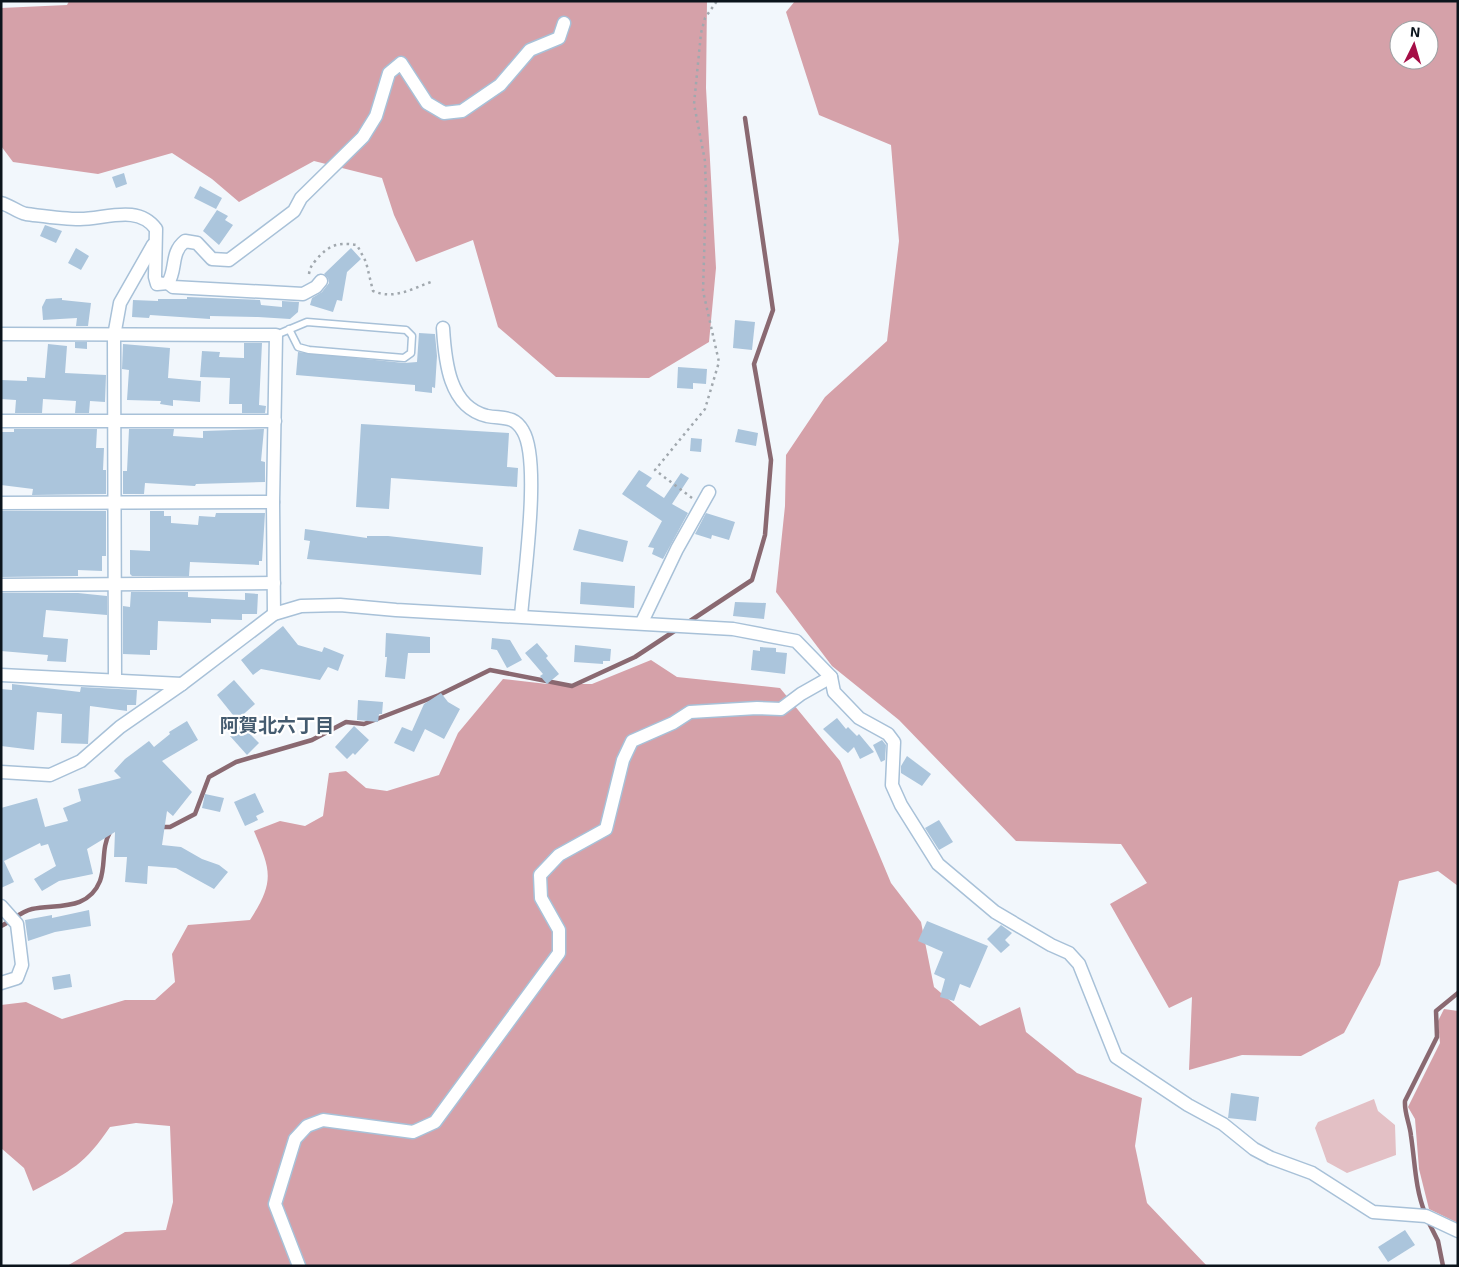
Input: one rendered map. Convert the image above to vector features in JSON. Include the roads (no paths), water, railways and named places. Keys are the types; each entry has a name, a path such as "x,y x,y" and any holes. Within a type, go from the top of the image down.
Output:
{"street":[{"path":"168,283 172,277 176,251 185,241 197,243 212,259 229,260 249,243 289,216 301,198 363,137 376,116 389,73 401,63 427,103 444,113 462,111 500,85 530,50 559,38 564,23"},
{"path":"1,202 23,214 81,219 114,214 140,216 152,222 156,229 157,238 154,277 157,284 168,283 173,286 261,293 303,294 321,280"},
{"path":"115,680 116,503 114,336 120,302 140,272 157,238"},
{"path":"443,328 446,360 460,397 468,408 488,416 508,417 518,423 530,446 532,476 521,616"},
{"path":"1,334 114,336 276,335 273,502 274,614"},
{"path":"1,421 275,421"},
{"path":"642,622 676,549 709,492"},
{"path":"1,503 273,502"},
{"path":"1,585 115,586 274,583"},
{"path":"1,772 50,775 81,761 120,727 182,684 274,614 301,606 340,605 396,610 642,622 733,629 796,641 831,677 834,692 859,718 888,734 894,742 892,785 901,805 938,864 995,912 1051,945 1069,953 1079,964 1116,1057 1188,1105 1223,1124 1254,1149 1271,1158 1312,1173 1373,1212 1426,1216 1458,1231"},
{"path":"1,675 182,684"},
{"path":"299,1266 275,1204 295,1139 307,1126 324,1120 413,1132 435,1122 559,953 560,930 540,898 540,875 559,855 606,829 623,760 632,740 673,723 690,712 757,708 781,709 831,677"},
{"path":"1,906 17,924 22,965 17,978 1,983"}],"lane":[{"path":"276,335 289,329 307,322 406,330 412,336 412,353 404,358 309,350 298,347 289,329"}],"waterway":[{"path":"687,623 752,580 765,535 771,460 754,364 773,310 745,118"},
{"path":"159,827 170,827 195,814 209,777 236,762 312,740 346,722 364,724 439,695 490,670 572,686 635,657 676,630"},
{"path":"1,926 28,910 80,902 95,891 100,881 105,844 110,832"},
{"path":"1425,1213 1417,1185 1405,1101 1437,1037 1436,1011 1458,993"},
{"path":"1428,1221 1438,1241 1443,1266"}],"district":[{"name":"阿賀北六丁目","path":"277,725"}]}
